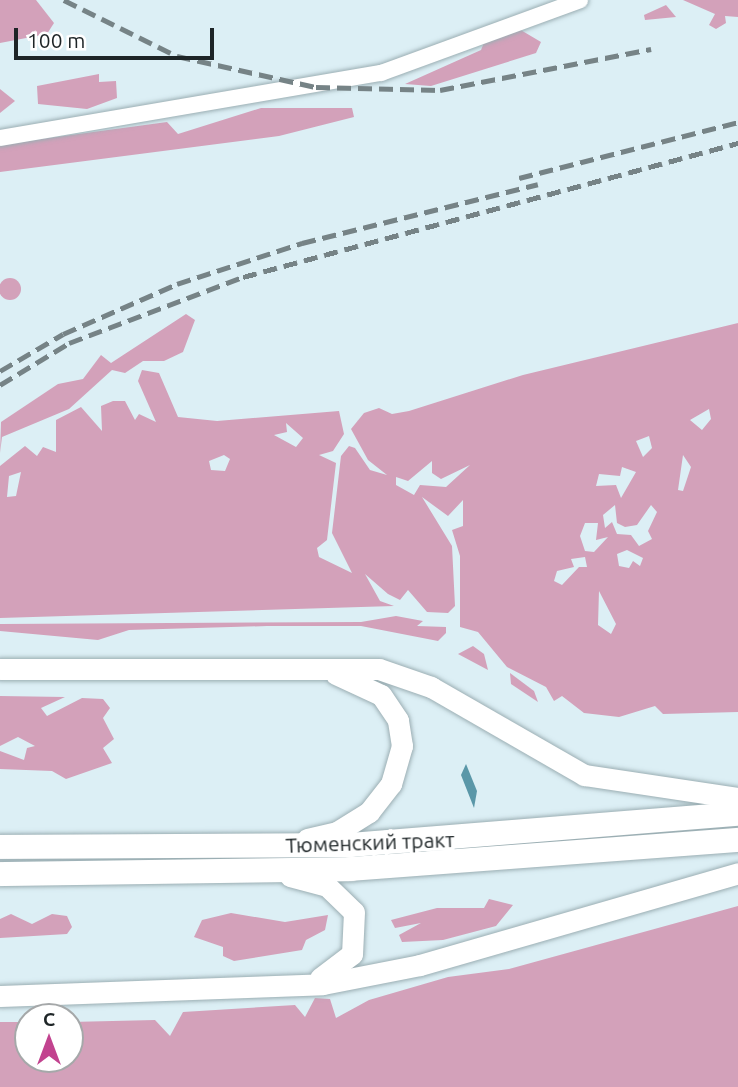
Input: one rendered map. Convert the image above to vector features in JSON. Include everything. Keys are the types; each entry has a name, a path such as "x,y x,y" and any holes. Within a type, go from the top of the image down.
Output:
{"main road":[{"path":"268,845 356,822 387,790 402,746 398,720 381,695 345,676 285,666"},
{"path":"0,668 285,666 395,673 584,775 738,798"},
{"name":"Тюменский тракт","path":"0,846 268,845 458,838 738,814"},
{"name":"Тюменский тракт","path":"0,874 268,871 738,840"},
{"path":"268,871 327,886 349,904 358,926 344,965 281,988"},
{"path":"0,996 281,988 420,965 738,873"}],"street":[{"path":"0,138 381,73 580,0"}],"shaded area":[{"path":"0,0 36,0 54,23 47,34 0,43"},
{"path":"683,0 738,0 738,17 725,16 726,23 716,29 709,25 715,14"},
{"path":"666,5 676,17 645,20 644,15"},
{"path":"519,29 541,42 536,53 431,86 405,84 481,50 485,40"},
{"path":"99,74 99,82 116,81 117,98 87,109 38,104 37,86"},
{"path":"0,89 15,101 0,113"},
{"path":"261,108 352,108 354,117 279,136 0,172 0,146 12,143 167,122 178,134"},
{"path":"10,278 18,281 21,289 18,297 10,300 2,297 -1,289 2,281"},
{"path":"186,314 195,320 183,352 164,361 143,361 125,373 112,370 69,409 2,437 0,453 1,422 58,384 83,379 101,355 111,363"},
{"path":"738,323 738,712 663,714 655,706 619,717 584,713 562,696 554,701 546,687 507,667 478,632 460,627 460,556 452,530 463,526 463,500 448,516 422,497 452,546 455,606 448,613 427,612 408,590 400,600 388,594 365,574 380,601 394,606 0,618 0,466 25,446 37,456 43,447 56,452 56,420 81,407 102,431 101,406 113,401 125,401 135,420 139,414 156,422 138,381 142,370 159,373 178,417 217,421 339,411 344,434 333,451 319,455 336,463 327,540 317,548 319,557 352,573 332,533 341,456 349,446 355,448 370,470 387,475 368,460 351,429 364,413 379,408 392,414 409,411 523,375","holes":["709,409 711,419 702,430 690,420","286,423 303,438 296,447 274,435 287,432","649,436 652,448 643,457 636,441","224,455 230,459 225,471 211,470 209,461","683,455 691,467 683,491 678,490","432,461 432,473 441,479 470,465 446,487 420,485 414,495 396,485 396,477 408,481","622,467 636,472 621,498 616,485 596,486 599,474 620,476","21,472 16,496 7,497 9,476","615,505 617,523 625,527 637,525 651,505 657,512 648,531 652,539 639,546 631,535 617,534 612,522 605,528 603,515","585,523 598,523 596,540 608,537 594,552 585,551 580,536","627,550 643,558 640,566 633,561 629,568 619,566 617,554","585,557 587,567 579,567 562,585 554,581 557,571 574,567 571,559","599,591 616,624 611,634 598,625"]},
{"path":"396,616 423,621 417,626 446,627 446,633 438,641 361,626 267,626 129,630 98,640 0,631 0,624 361,622"},
{"path":"473,646 484,654 488,670 458,654"},
{"path":"510,673 534,691 538,702 511,684"},
{"path":"0,696 65,697 41,708 47,716 82,698 103,699 110,708 103,718 114,739 103,748 112,763 66,779 52,771 0,769 0,751 24,760 27,748 35,746 18,737 0,746"},
{"path":"489,899 513,905 496,926 443,940 402,942 399,935 421,923 395,928 391,920 437,908 484,908"},
{"path":"738,906 738,1087 0,1087 0,1022 14,1022 14,1073 84,1073 84,1022 155,1020 170,1036 183,1012 295,1005 305,1017 315,998 330,999 336,1018 369,1000 448,977 509,969"},
{"path":"231,913 285,922 328,915 325,930 306,940 302,950 234,961 223,956 223,947 194,937 202,920"},
{"path":"11,914 32,924 52,914 67,916 72,927 67,934 0,938 0,919"}],"water":[{"path":"466,764 477,791 474,808 461,775"}],"railway":[{"path":"64,0 177,56 316,87 440,90 651,49"},
{"path":"519,178 738,122"},
{"path":"0,385 69,343 243,277 738,143"},
{"path":"0,371 63,334 177,284 302,243 538,184"}]}
